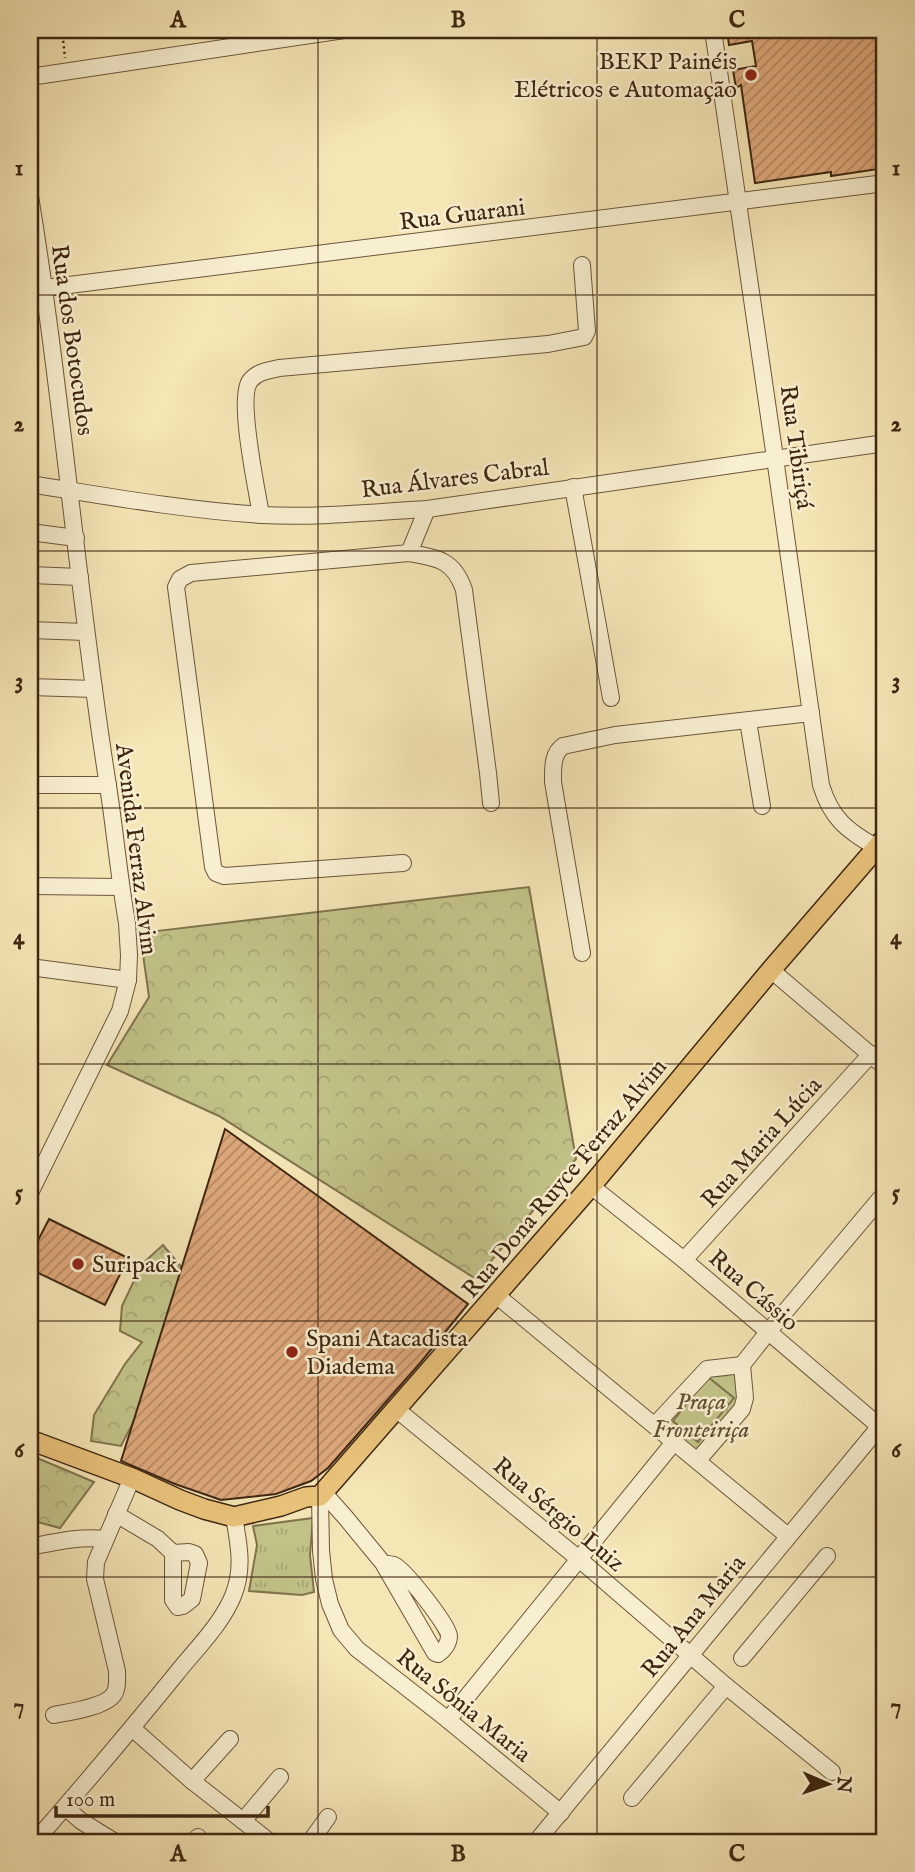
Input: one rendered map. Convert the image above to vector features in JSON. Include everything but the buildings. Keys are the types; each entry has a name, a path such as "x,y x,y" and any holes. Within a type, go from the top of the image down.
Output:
{"main road":[{"name":"Rua Dona Ruyce Ferraz Alvim","path":"321,1494 591,1186 881,843"},
{"path":"30,1440 132,1478 180,1500 234,1517 321,1494"}],"street":[{"path":"30,77 344,30"},
{"name":"Rua Tibiriçá","path":"713,30 821,785 826,803 836,817 856,836 881,843"},
{"name":"Rua Guarani","path":"45,288 885,183"},
{"name":"Rua dos Botocudos","path":"30,196 45,288 71,490"},
{"path":"261,515 246,402 248,384 258,373 279,368 576,340 584,337 587,331 582,265"},
{"name":"Rua Álvares Cabral","path":"30,484 185,507 261,515 359,513 426,509 885,443"},
{"path":"573,487 611,698"},
{"name":"Avenida Ferraz Alvim","path":"30,1193 35,1169 120,1011 128,980 128,944 86,632 71,490"},
{"path":"409,553 426,509"},
{"path":"30,532 76,538"},
{"path":"403,863 224,876 216,873 211,853 176,587 180,579 191,573 409,553 436,558 451,566 459,575 464,590 491,803"},
{"path":"30,575 80,577"},
{"path":"30,630 86,632"},
{"path":"30,687 94,689"},
{"path":"582,953 553,782 557,750 563,746 615,735 811,713"},
{"path":"748,721 762,806"},
{"path":"30,785 108,785"},
{"path":"30,886 121,887"},
{"path":"30,967 128,980"},
{"path":"771,970 885,1067"},
{"name":"Rua Maria Lúcia","path":"684,1260 870,1054"},
{"name":"Rua Cássio","path":"591,1186 883,1426"},
{"path":"698,1460 742,1409 745,1398 742,1366 885,1192"},
{"path":"496,1296 788,1536"},
{"path":"655,1425 707,1369 742,1366"},
{"name":"Rua Sérgio Luiz","path":"396,1409 832,1772"},
{"name":"Rua Ana Maria","path":"536,1842 788,1536 883,1426"},
{"path":"448,1720 675,1441"},
{"path":"54,1715 102,1703 114,1694 117,1671 95,1579 96,1562 132,1478"},
{"path":"321,1494 346,1518 383,1563 435,1653 441,1653 449,1631 420,1591 396,1565 383,1563"},
{"name":"Rua Sônia Maria","path":"321,1494 324,1579 330,1604 341,1630 357,1649 561,1813"},
{"path":"117,1514 158,1539 173,1553"},
{"path":"30,1838 38,1836 65,1807 218,1621 233,1597 240,1571 234,1517"},
{"path":"30,1547 65,1540 105,1539"},
{"path":"743,1658 827,1556"},
{"path":"632,1798 726,1686"},
{"path":"132,1728 192,1781 270,1842"},
{"path":"192,1781 230,1739"},
{"path":"243,1821 281,1777"},
{"path":"65,1807 81,1821 115,1842"},
{"path":"310,1842 328,1818"}],"path":[{"path":"62,30 67,71"}],"green space":[{"path":"529,887 576,1159 476,1279 219,1116 107,1065 149,997 140,933"},
{"path":"163,1245 201,1291 121,1446 91,1441 94,1415 125,1364 142,1342 120,1331 122,1306 142,1264"},
{"name":"Praça Fronteiriça","path":"742,1365 745,1398 698,1460 655,1425 704,1371"},
{"path":"708,1377 734,1398 698,1442 673,1421"},
{"path":"30,1455 94,1482 60,1528 30,1520"},
{"path":"313,1518 310,1555 314,1592 302,1595 249,1591 257,1545 253,1526"}],"place":[{"name":"BEKP Painéis Elétricos e Automação","path":"751,75"},
{"name":"Suripack","path":"78,1264"},
{"name":"Spani Atacadista Diadema","path":"292,1352"}]}
